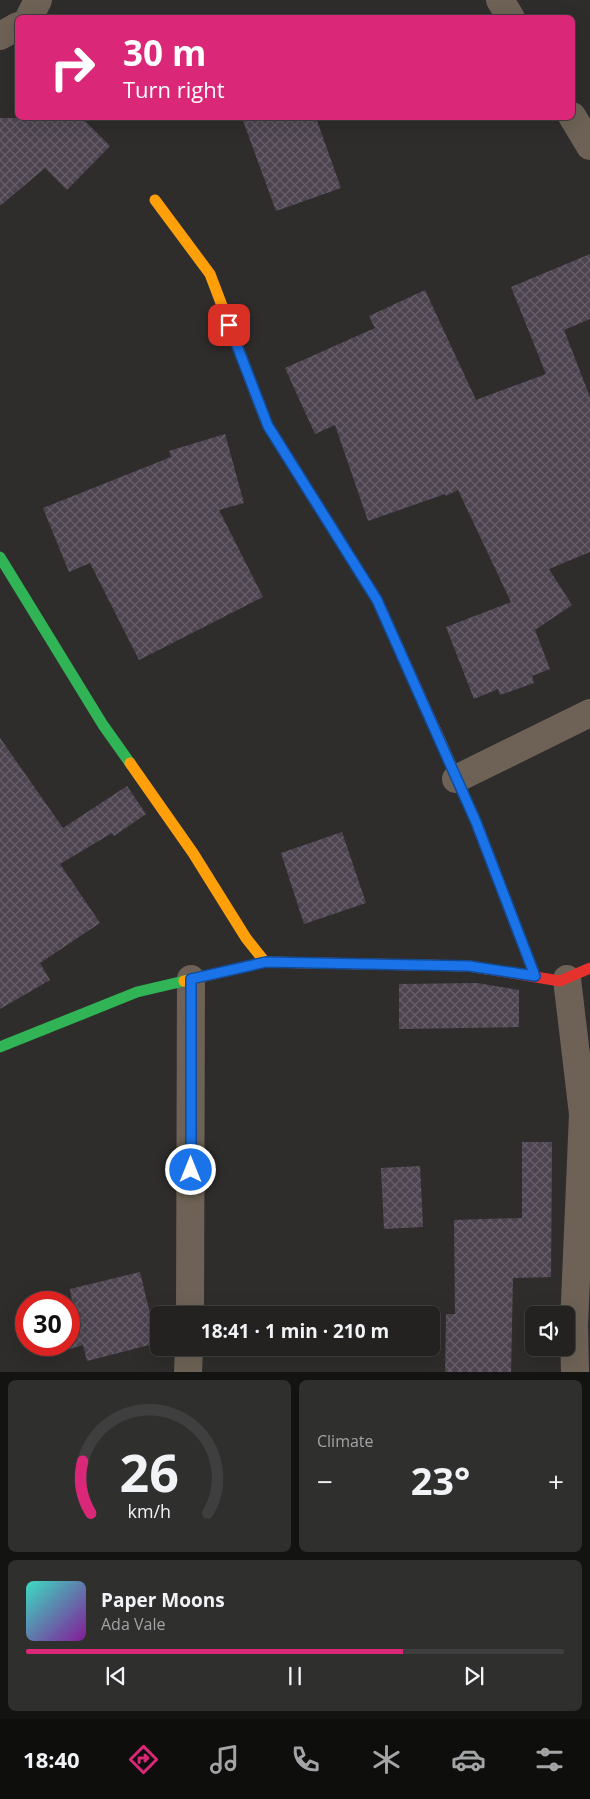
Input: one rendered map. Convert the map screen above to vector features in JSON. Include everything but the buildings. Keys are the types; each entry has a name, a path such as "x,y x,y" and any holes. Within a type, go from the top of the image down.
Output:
{"street":[{"path":"30,15 38,0"},
{"path":"500,0 509,15"},
{"path":"0,36 15,28"},
{"path":"574,120 590,146"},
{"path":"155,200 210,274 268,426 377,600 476,822 535,976"},
{"path":"0,557 103,725 192,853 246,938 266,962"},
{"path":"456,778 590,713"},
{"path":"0,1047 138,992 266,962 469,966 560,981 578,974 583,1114 574,1326 575,1372"},
{"path":"190,1306 191,979"},
{"path":"188,1372 189,1356"}],"traffic: fast":[{"path":"0,557 103,725 130,763"},
{"path":"0,1047 137,992 184,981"}],"traffic: slow":[{"path":"155,200 210,274 262,411"},
{"path":"435,729 476,822 535,976"},
{"path":"130,763 193,853 246,938 265,962"},
{"path":"184,981 265,962 469,966 487,969"}],"traffic: jam":[{"path":"262,411 268,426 377,600 435,729"},
{"path":"487,969 560,981 590,968"}],"route":[{"path":"191,1170 191,979 266,962 469,966 535,976 476,822 377,600 268,426 229,325"}]}
